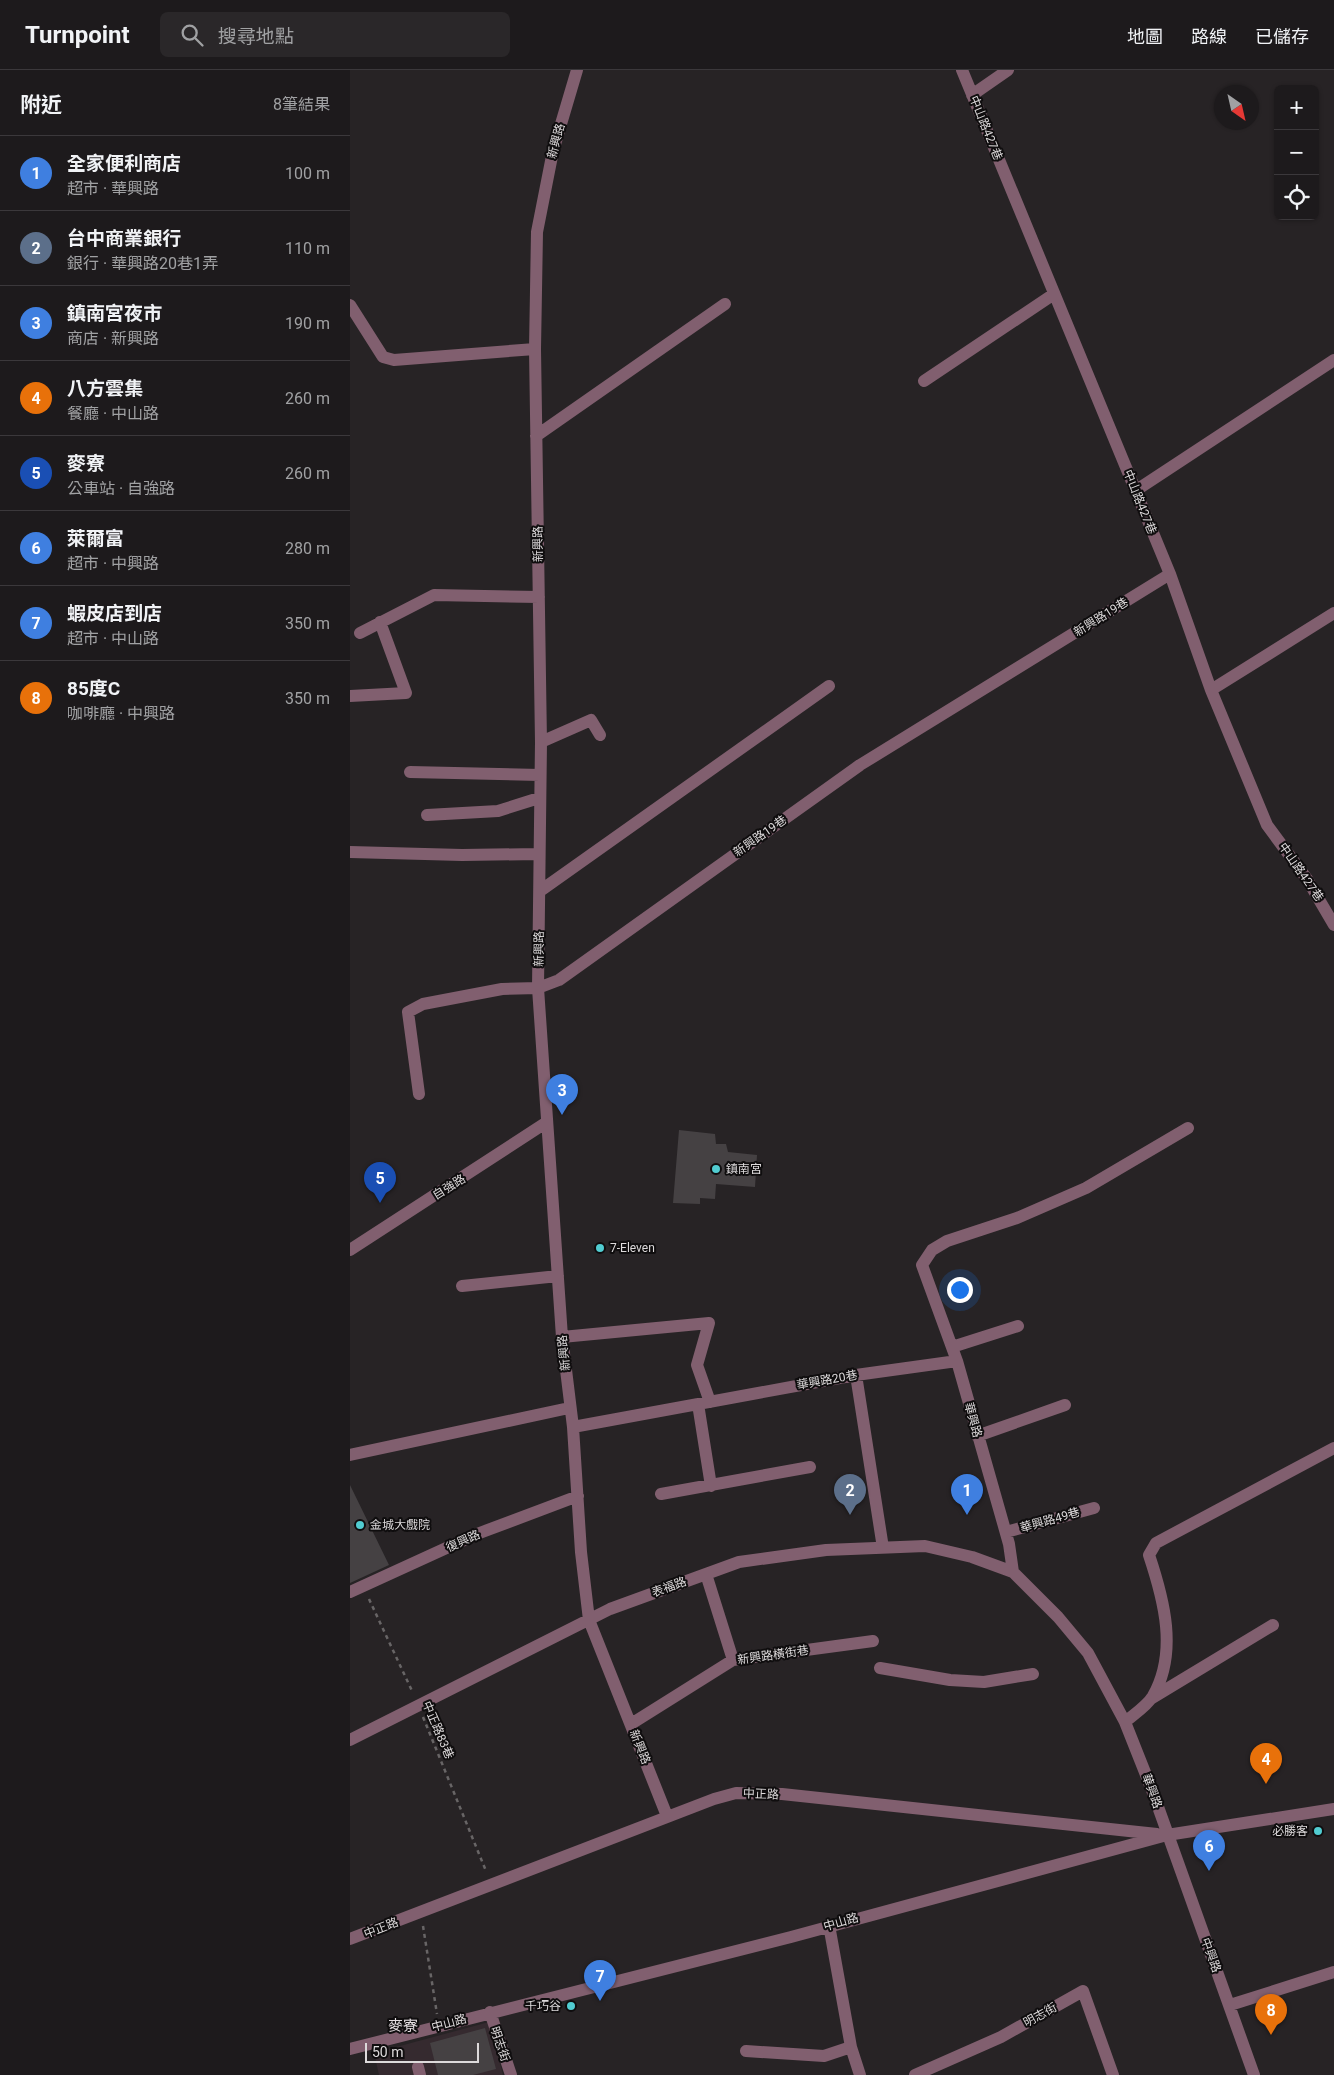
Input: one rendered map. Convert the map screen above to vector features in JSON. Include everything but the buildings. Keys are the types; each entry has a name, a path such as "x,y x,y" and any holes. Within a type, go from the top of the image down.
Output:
{"street":[{"name":"新興路","path":"577,70 553,151 537,232 535,349 541,742 538,854 540,891 538,988 562,1337 569,1408 573,1427 581,1552 589,1620 667,1816"},
{"name":"中山路427巷","path":"962,70 1170,574 1211,690 1266,824 1307,879 1332,917"},
{"path":"972,95 1008,70"},
{"path":"924,381 1054,294"},
{"path":"536,436 725,304"},
{"path":"350,305 383,357 394,360 535,349"},
{"path":"1135,490 1334,360"},
{"name":"新興路19巷","path":"419,1094 408,1012 423,1004 502,989 538,988 559,980 860,765 1170,574"},
{"path":"360,632 434,595 539,597"},
{"path":"1211,690 1334,613"},
{"path":"350,696 406,693 380,622"},
{"path":"540,891 829,686"},
{"path":"541,742 591,720 600,735"},
{"path":"410,772 540,775"},
{"path":"427,815 498,811 539,798"},
{"path":"350,852 462,855 538,854"},
{"name":"自強路","path":"350,1250 547,1122"},
{"name":"華興路","path":"1167,1834 1125,1722 1088,1654 1058,1617 1013,1572 1006,1532 957,1361 922,1265 932,1250 947,1241 1017,1218 1086,1188 1188,1128"},
{"path":"462,1286 558,1276"},
{"path":"562,1337 709,1323 697,1365 704,1403 711,1486"},
{"path":"952,1347 1018,1326"},
{"name":"華興路20巷","path":"573,1427 856,1375 957,1361"},
{"path":"856,1375 883,1548"},
{"path":"977,1436 1065,1405"},
{"path":"350,1455 569,1408"},
{"path":"1152,1698 1163,1673 1168,1649 1166,1621 1150,1555 1156,1543 1334,1448"},
{"path":"661,1494 810,1467"},
{"name":"復興路","path":"350,1592 477,1534 578,1496"},
{"name":"華興路49巷","path":"1006,1532 1094,1508"},
{"name":"表福路","path":"350,1740 610,1609 739,1562 826,1550 925,1546 972,1556 1013,1572"},
{"path":"706,1574 733,1660"},
{"path":"1125,1722 1152,1698 1273,1626"},
{"name":"新興路橫街巷","path":"630,1724 733,1660 874,1641"},
{"path":"880,1668 950,1680 984,1682 1033,1674"},
{"name":"中正路","path":"350,1939 667,1816 736,1793 782,1794 1167,1834"},
{"name":"中山路","path":"350,2049 829,1925 1167,1834 1334,1809"},
{"name":"中興路","path":"1167,1834 1254,2075"},
{"path":"829,1925 851,2047 860,2075"},
{"path":"1230,2006 1334,1972"},
{"name":"明志街","path":"915,2075 1001,2037 1083,1991 1113,2075"},
{"name":"明志街","path":"490,2012 511,2075"},
{"path":"746,2051 824,2056 851,2047"}],"path":[{"name":"中正路83巷","path":"364,1586 419,1705 492,1884"},
{"path":"420,1912 439,2026"}],"shaded area":[{"path":"489,2022 503,2075 379,2075 374,2053"}],"place":[{"name":"鎮南宮夜市","path":"562,1115"},
{"name":"鎮南宮","path":"716,1169"},
{"name":"麥寮","path":"380,1203"},
{"name":"7-Eleven","path":"600,1248"},
{"name":"台中商業銀行","path":"850,1515"},
{"name":"全家便利商店","path":"967,1515"},
{"name":"金城大戲院","path":"360,1525"},
{"name":"八方雲集","path":"1266,1784"},
{"name":"必勝客","path":"1318,1831"},
{"name":"萊爾富","path":"1209,1871"},
{"name":"蝦皮店到店","path":"600,2001"},
{"name":"千巧谷","path":"571,2006"},
{"name":"85度C","path":"1271,2035"}],"district":[{"name":"麥寮","path":"403,2026"}]}
